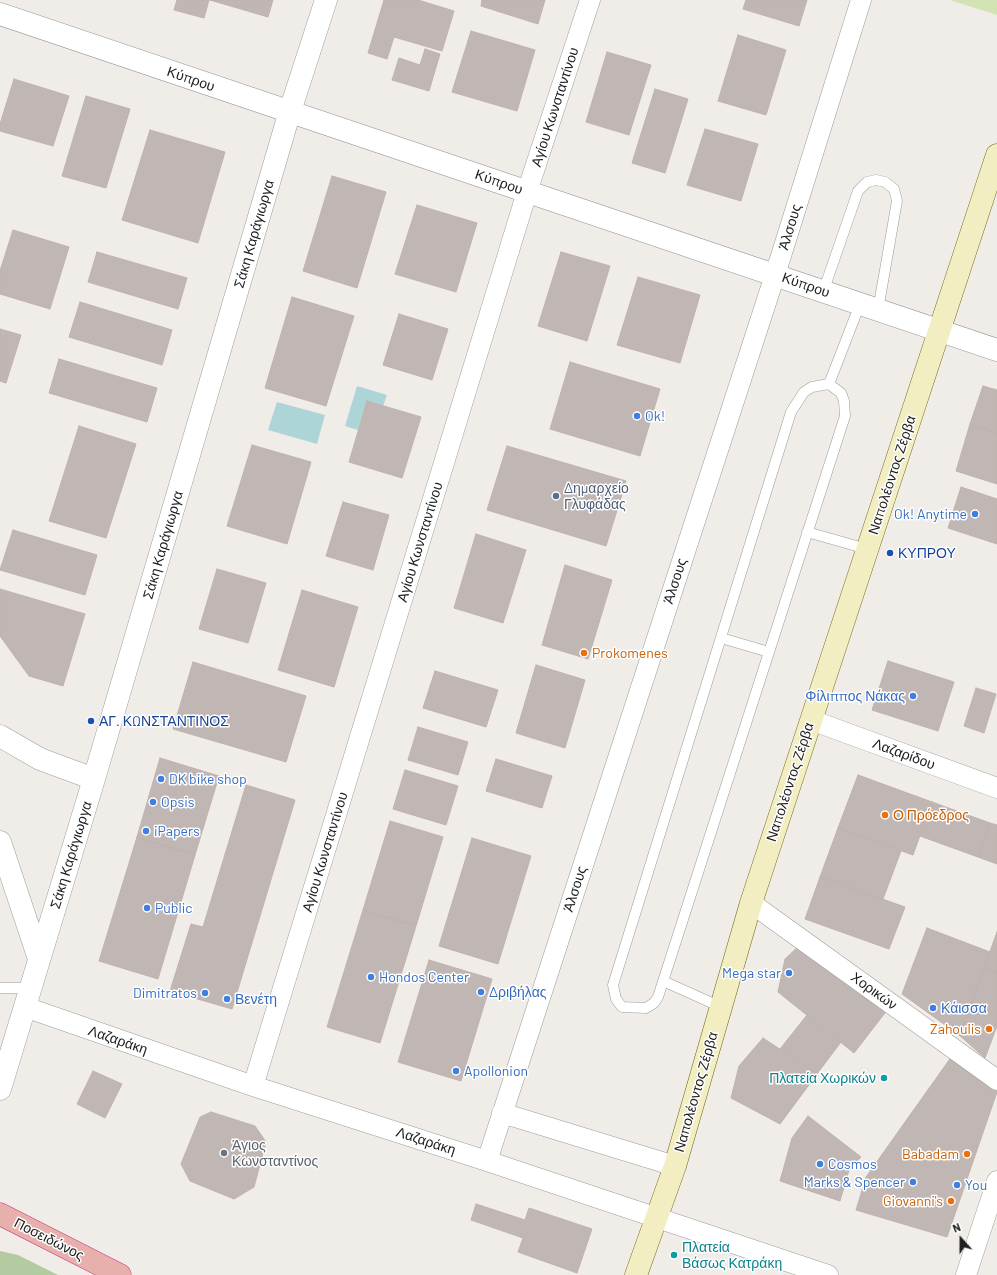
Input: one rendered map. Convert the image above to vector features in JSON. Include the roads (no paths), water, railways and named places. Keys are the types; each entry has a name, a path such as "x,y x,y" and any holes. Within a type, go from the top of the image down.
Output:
{"highway":[{"name":"Ποσειδώνος","path":"0,1214 120,1275"}],"main road":[{"name":"Ναπολέοντος Ζέρβα","path":"636,1275 675,1166 750,902 997,155"}],"street":[{"name":"Σάκη Καράγιωργα","path":"0,1089 3,1069 28,998 94,779 290,111 326,0"},
{"name":"Αγίου Κωνσταντίνου","path":"253,1086 527,192 590,0"},
{"name":"Άλσους","path":"487,1161 775,275 861,0"},
{"name":"Κύπρου","path":"0,14 997,350"},
{"name":"Λαζαρίδου","path":"811,720 997,788"},
{"path":"0,736 40,758 94,779"},
{"path":"0,842 39,959"},
{"name":"Χορικών","path":"750,902 997,1080"},
{"name":"Λαζαράκη","path":"28,998 253,1086 658,1217 828,1275"},
{"path":"502,1113 675,1166"},
{"path":"966,1275 997,1180"}],"lane":[{"path":"823,292 858,191 867,182 876,180 885,182 894,189 897,201 869,307 829,384"},
{"path":"829,384 840,393 842,397 845,409 844,416 807,532 663,981 654,1003 646,1008 622,1007 614,993 613,986 791,412 804,392 812,387 829,384"},
{"path":"807,532 867,549"},
{"path":"721,638 769,652"},
{"path":"663,981 721,1007"},
{"path":"0,988 28,998"}],"water":[{"path":"357,386 387,395 383,406 367,401 358,430 345,426"},
{"path":"277,402 325,415 317,444 268,430"}],"place":[{"name":"Ok!","path":"637,416"},
{"name":"Δημαρχείο Γλυφάδας","path":"556,496"},
{"name":"Ok! Anytime","path":"975,514"},
{"name":"ΚΥΠΡΟΥ","path":"890,553"},
{"name":"Prokomenes","path":"584,653"},
{"name":"Φίλιππος Νάκας","path":"913,696"},
{"name":"ΑΓ. ΚΩΝΣΤΑΝΤΙΝΟΣ","path":"91,721"},
{"name":"DK bike shop","path":"161,779"},
{"name":"Opsis","path":"153,802"},
{"name":"Ο Πρόεδρος","path":"885,815"},
{"name":"iPapers","path":"146,831"},
{"name":"Public","path":"147,908"},
{"name":"Mega star","path":"789,973"},
{"name":"Hondos Center","path":"371,977"},
{"name":"Δριβήλας","path":"481,992"},
{"name":"Dimitratos","path":"205,993"},
{"name":"Βενέτη","path":"227,999"},
{"name":"Κάισσα","path":"933,1008"},
{"name":"Zahoulis","path":"989,1029"},
{"name":"Apollonion","path":"456,1071"},
{"name":"Πλατεία Χωρικών","path":"884,1078"},
{"name":"Άγιος Κωνσταντίνος","path":"224,1153"},
{"name":"Babadam","path":"967,1154"},
{"name":"Cosmos","path":"820,1164"},
{"name":"Marks & Spencer","path":"913,1182"},
{"name":"You","path":"957,1185"},
{"name":"Giovanni's","path":"951,1201"},
{"name":"Πλατεία Βάσως Κατράκη","path":"674,1255"}]}
